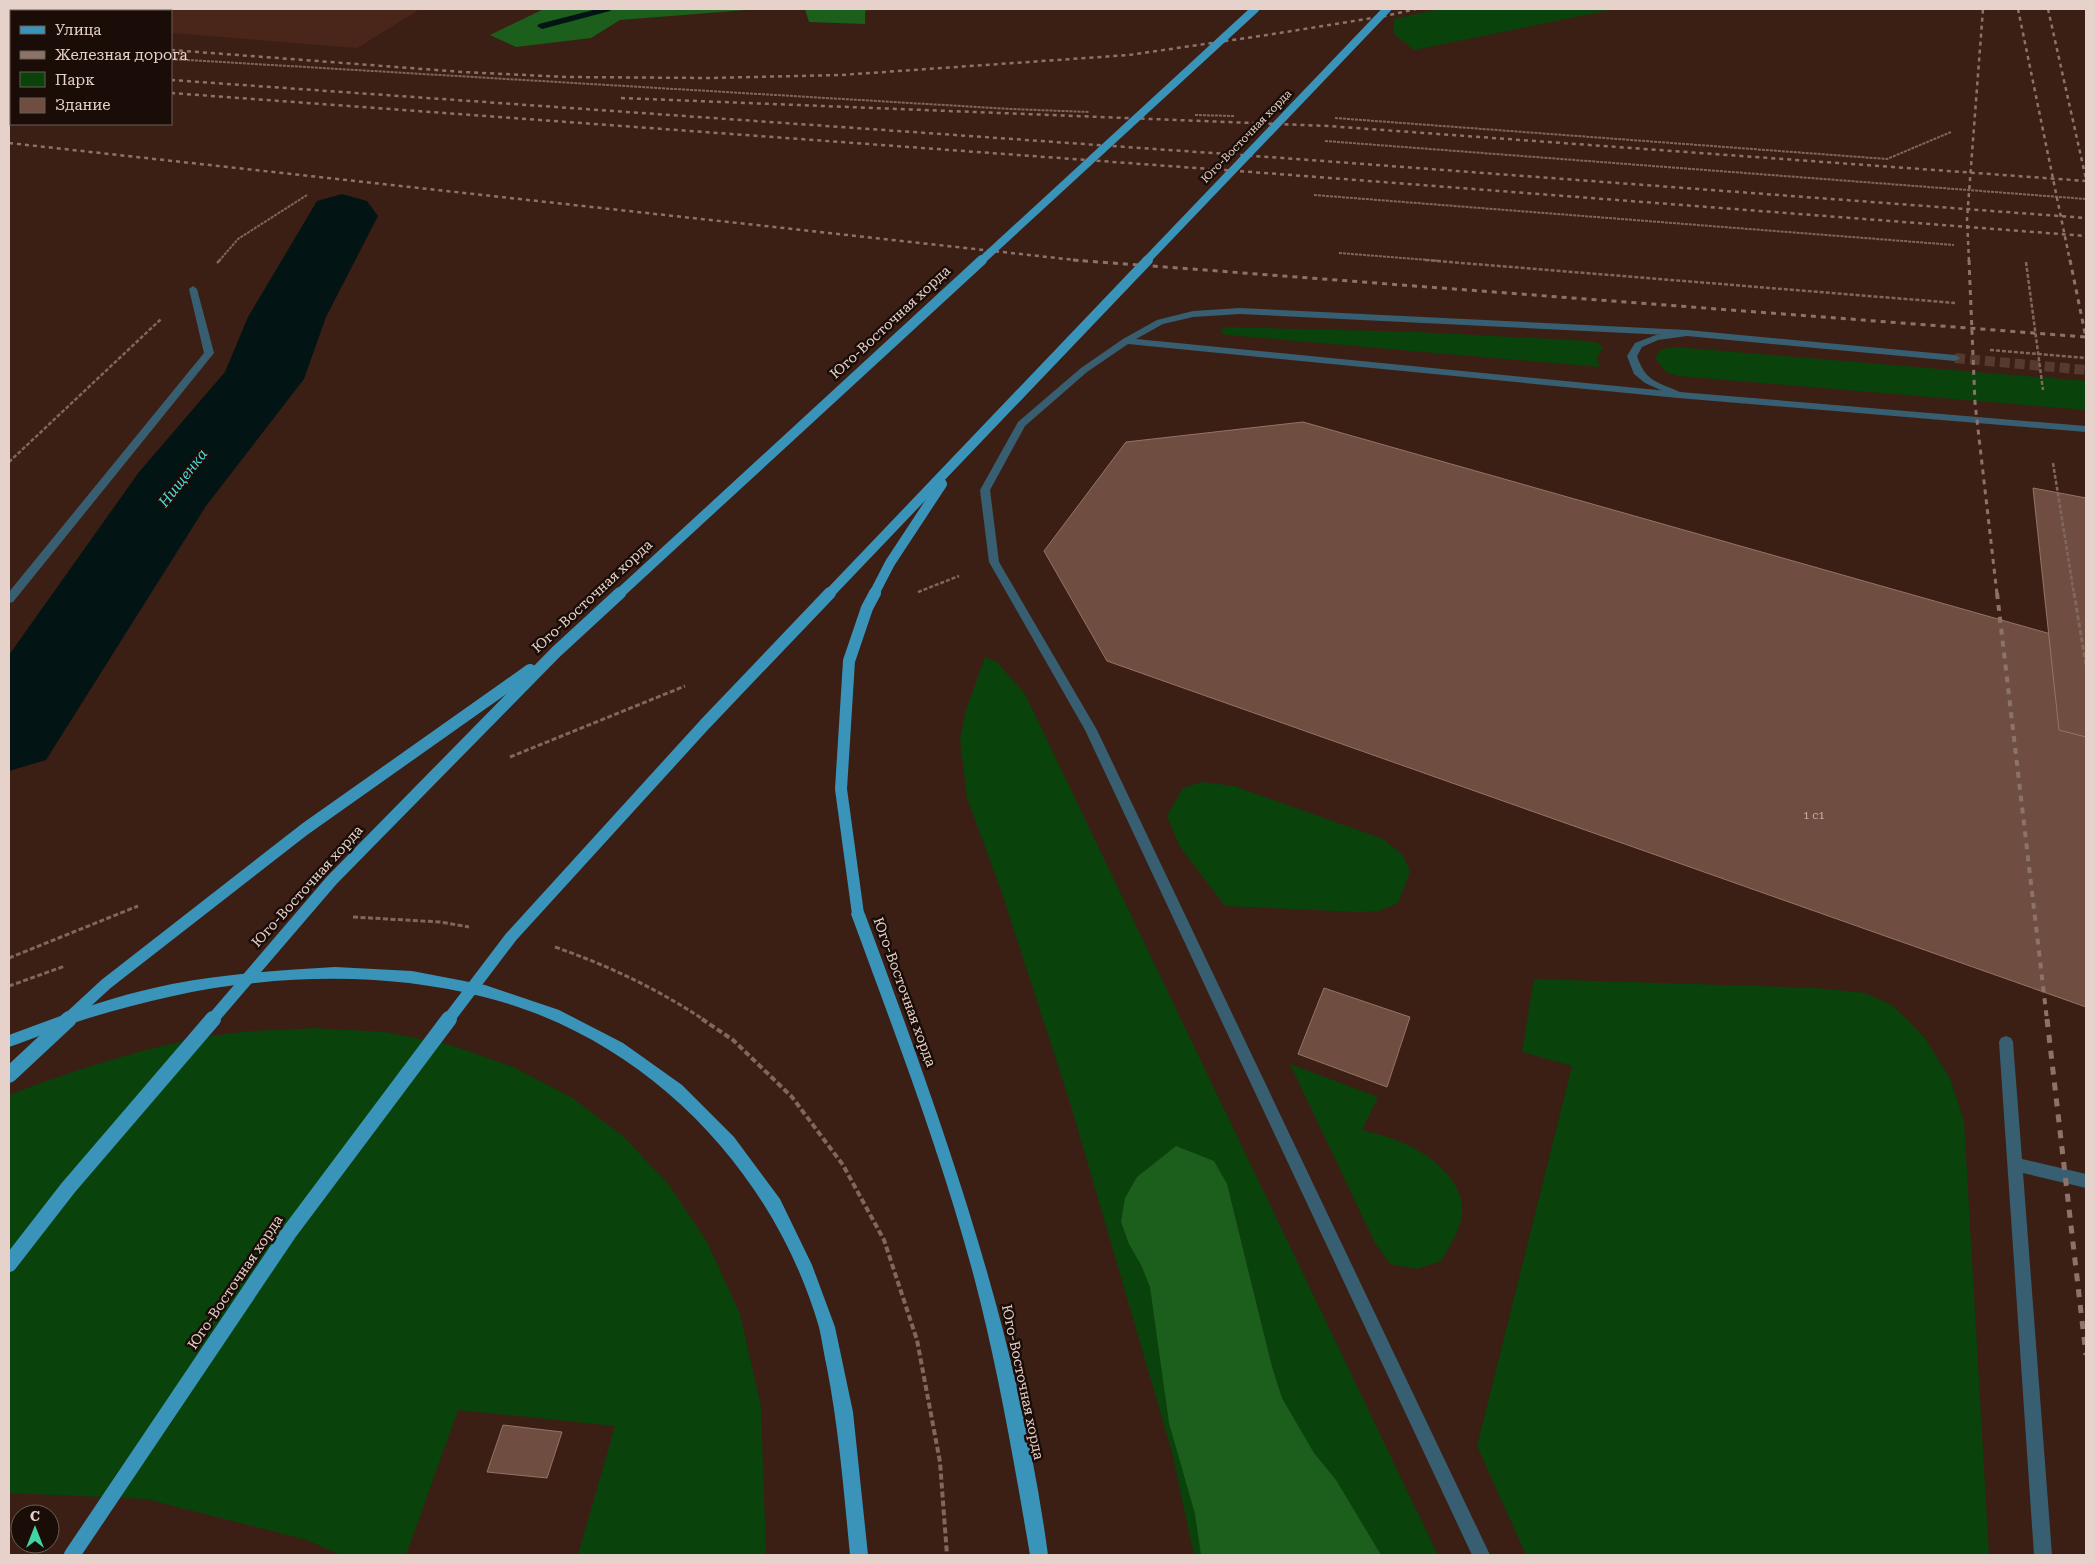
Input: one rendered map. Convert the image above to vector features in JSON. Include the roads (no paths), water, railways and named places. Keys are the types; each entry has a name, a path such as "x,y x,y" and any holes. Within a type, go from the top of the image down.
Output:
{"main road":[{"name":"Юго-Восточная хорда","path":"9,1264 68,1188 332,880 556,652 1255,9"},
{"name":"Юго-Восточная хорда","path":"72,1555 288,1234 511,937 705,724 1387,9"},
{"name":"Юго-Восточная хорда","path":"960,457 890,563 867,608 849,661 841,789 858,914 914,1064 981,1275 1016,1416 1039,1555"},
{"path":"9,1075 106,984 305,829 556,652"},
{"path":"9,1041 85,1013 171,990 254,977 335,973 412,977 485,991 554,1014 618,1047 677,1090 729,1142 774,1204 804,1265 826,1327 844,1412 859,1555"}],"street":[{"path":"9,600 208,353 193,289"},
{"path":"1481,1555 1091,730 994,562 985,490 1021,424 1084,370 1126,341 1160,322 1194,314 1240,311 1594,327 1955,358"},
{"path":"1678,395 1648,381 1637,372 1632,356 1638,345 1656,338 1686,334"},
{"path":"1126,341 1678,395 2086,429"},
{"path":"2006,1042 2043,1555"},
{"path":"2016,1164 2086,1180"}],"waterway":[{"name":"Нищенка","path":"542,26 607,9"},
{"name":"Нищенка","path":"9,733 171,491 263,379 287,317 342,216"}],"tunnel":[{"path":"1955,358 2086,370"}],"railway":[{"path":"172,50 463,72 566,77 709,78 841,75 1129,55 1267,35 1385,16 1416,9"},
{"path":"1971,173 1983,9"},
{"path":"2018,9 2053,179"},
{"path":"2048,9 2086,179"},
{"path":"172,80 1283,158 1968,209"},
{"path":"172,93 1278,174 1967,227"},
{"path":"621,98 1328,126 1971,173"},
{"path":"9,143 1079,260"},
{"path":"1968,209 1971,173"},
{"path":"1971,173 2053,179"},
{"path":"2053,179 2086,181"},
{"path":"2053,179 2061,216"},
{"path":"1967,227 1968,209"},
{"path":"1968,209 2061,216"},
{"path":"2061,216 2086,218"},
{"path":"2061,216 2065,234"},
{"path":"1967,227 2065,234"},
{"path":"1967,227 1969,261"},
{"path":"2065,234 2086,236"},
{"path":"2065,234 2070,261"},
{"path":"1073,260 1079,260"},
{"path":"1079,260 1972,328"},
{"path":"1079,260 1084,261"},
{"path":"1969,260 1972,328"},
{"path":"2070,260 2086,337"},
{"path":"1972,328 2086,337"},
{"path":"1972,328 1975,403 1997,594"},
{"path":"1997,593 2047,1020"},
{"path":"2047,1019 2086,1355"}]}
